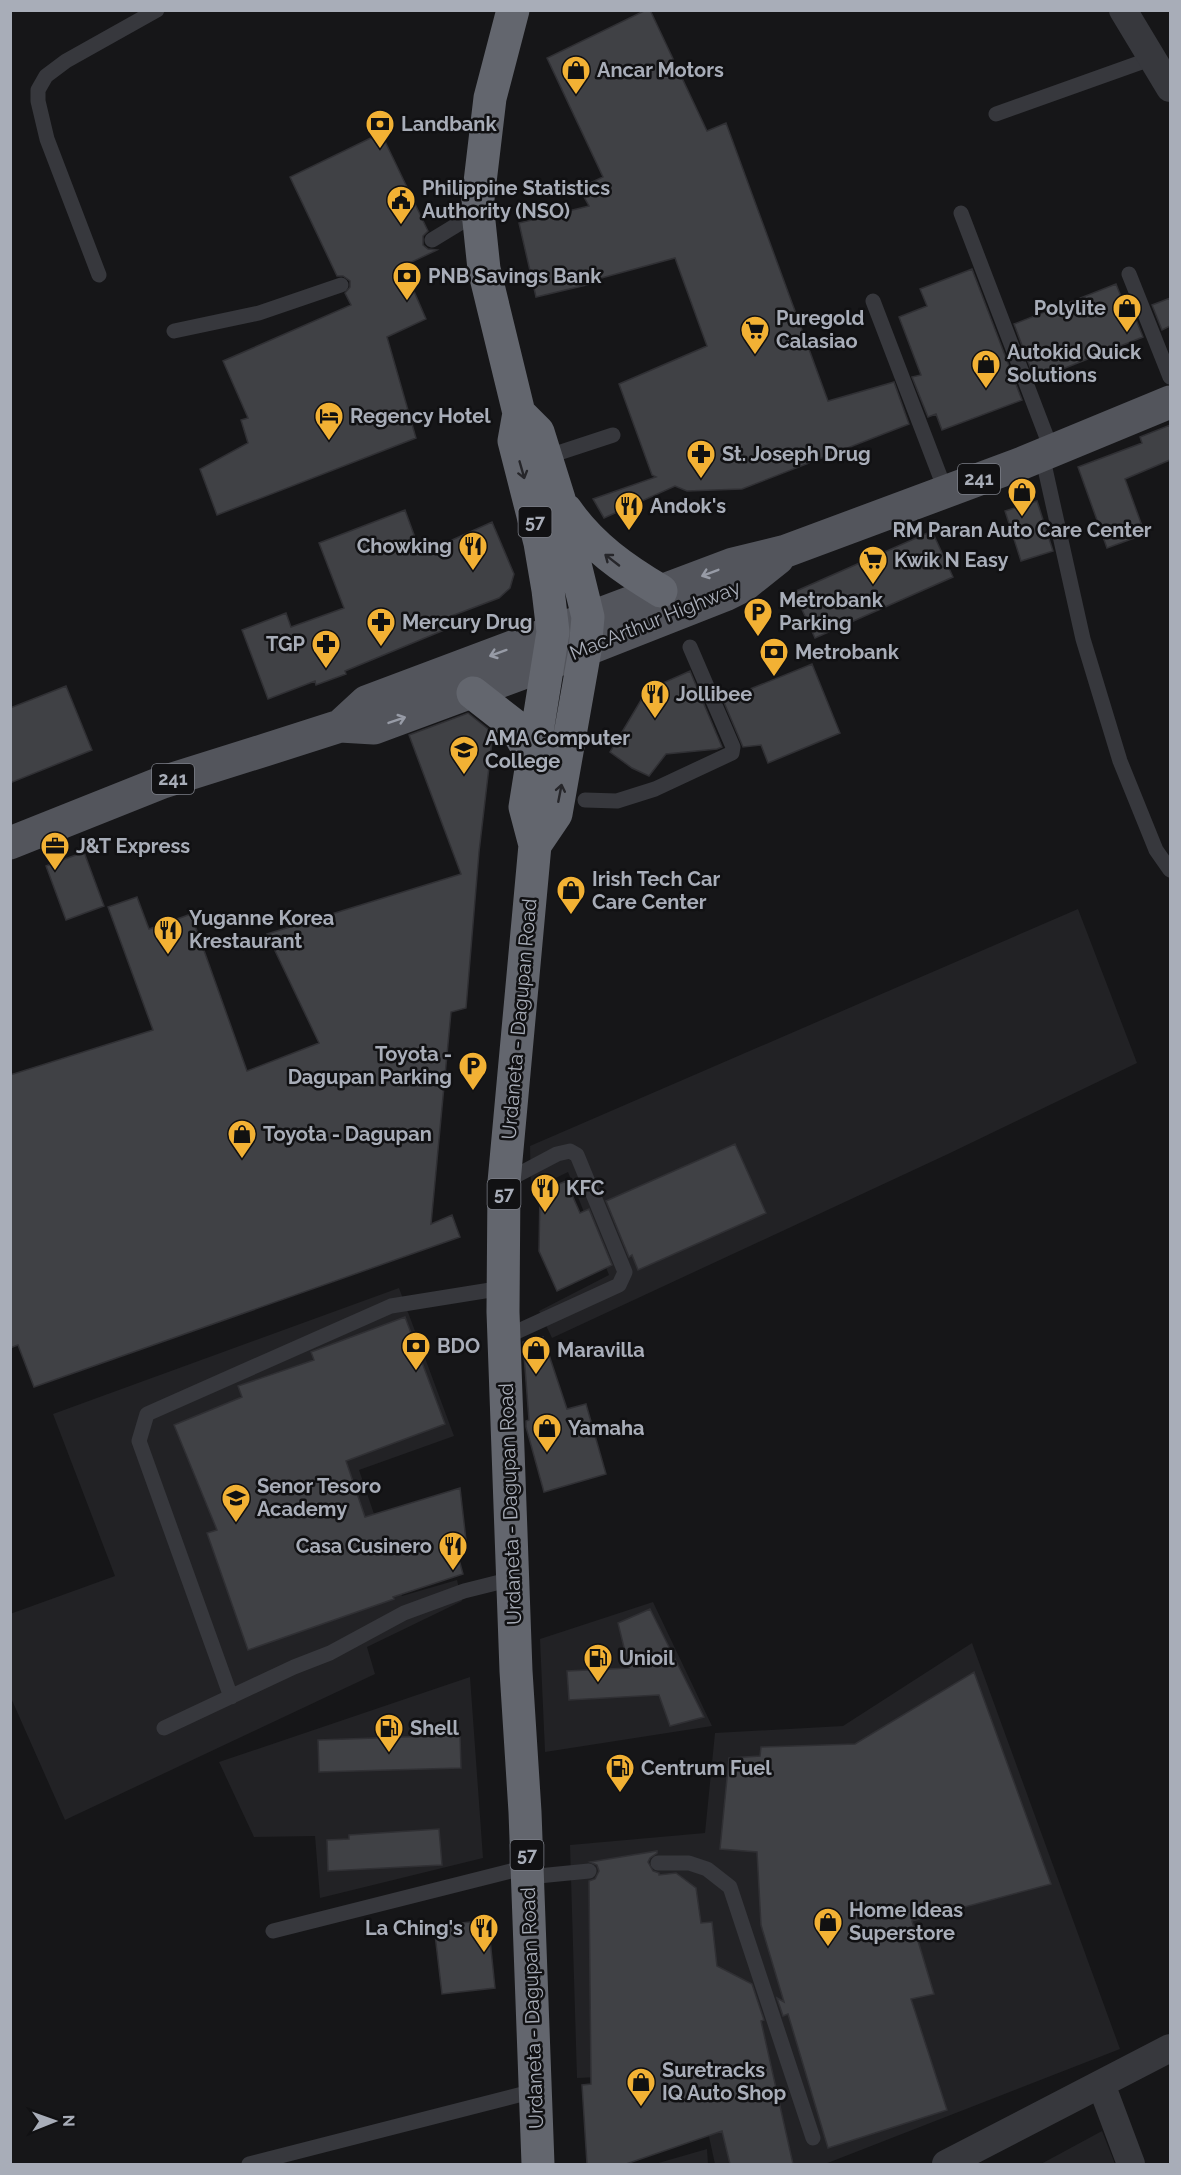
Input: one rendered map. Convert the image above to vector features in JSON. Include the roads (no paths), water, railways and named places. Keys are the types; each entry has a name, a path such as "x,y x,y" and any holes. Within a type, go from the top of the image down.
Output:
{"highway":[{"name":"57","path":"513,10 490,98 478,212 484,269 519,413 514,441 540,543 551,648"},
{"name":"57","path":"519,413 538,432 559,499 588,617 585,650"},
{"path":"559,499 579,529 602,552 661,591"},
{"name":"Urdaneta - Dagupan Road","path":"538,2164 528,1872 512,1579 503,1288 504,1182 535,845 525,807 551,648"},
{"name":"Urdaneta - Dagupan Road","path":"535,845 556,814 585,650"},
{"path":"473,693 514,724 532,756"}],"main road":[{"name":"MacArthur Highway","path":"588,617 733,564 786,551 946,492 1170,402"},
{"name":"MacArthur Highway","path":"551,648 585,650 725,595 743,586 786,551"},
{"name":"241","path":"10,843 163,782 340,726 374,728 473,693 551,648 588,617"},
{"name":"241","path":"340,726 366,702 551,648"}],"street":[{"path":"1123,10 1170,88"},
{"path":"946,2164 1170,2048"},
{"path":"1101,2084 1131,2164"}],"lane":[{"path":"99,275 47,139 38,101 38,90 46,76 66,62 157,10"},
{"path":"996,114 1153,58"},
{"path":"432,240 478,212"},
{"path":"961,213 1047,453 1083,639 1120,761 1156,850 1170,870"},
{"path":"1129,274 1170,377"},
{"path":"174,332 259,313 341,285"},
{"path":"873,301 946,492"},
{"path":"546,457 613,435"},
{"path":"585,800 617,801 646,792 732,753 733,747 690,646"},
{"path":"503,1338 619,1285 626,1272 577,1155 570,1151 557,1154 504,1182"},
{"path":"231,1697 139,1441 147,1414 391,1306 503,1288"},
{"path":"164,1728 330,1653 404,1613 464,1590 512,1579"},
{"path":"658,1863 688,1863 707,1869 730,1887 813,2138"},
{"path":"273,1931 528,1872 589,1871"},
{"path":"249,2164 534,2091"}],"place":[{"name":"Ancar Motors","path":"576,96"},
{"name":"Landbank","path":"380,150"},
{"name":"Philippine Statistics Authority (NSO)","path":"401,226"},
{"name":"PNB Savings Bank","path":"407,302"},
{"name":"Polylite","path":"1127,334"},
{"name":"Puregold Calasiao","path":"755,356"},
{"name":"Autokid Quick Solutions","path":"986,390"},
{"name":"Regency Hotel","path":"329,442"},
{"name":"St. Joseph Drug","path":"701,480"},
{"name":"RM Paran Auto Care Center","path":"1022,518"},
{"name":"Andok's","path":"629,532"},
{"name":"Chowking","path":"473,572"},
{"name":"Kwik N Easy","path":"873,586"},
{"name":"Metrobank Parking","path":"758,638"},
{"name":"Mercury Drug","path":"381,648"},
{"name":"TGP","path":"326,670"},
{"name":"Metrobank","path":"774,678"},
{"name":"Jollibee","path":"655,720"},
{"name":"AMA Computer College","path":"464,776"},
{"name":"J&T Express","path":"55,872"},
{"name":"Irish Tech Car Care Center","path":"571,916"},
{"name":"Yuganne Korea Krestaurant","path":"168,956"},
{"name":"Toyota - Dagupan Parking","path":"473,1092"},
{"name":"Toyota - Dagupan","path":"242,1160"},
{"name":"KFC","path":"545,1214"},
{"name":"BDO","path":"416,1372"},
{"name":"Maravilla","path":"536,1376"},
{"name":"Yamaha","path":"547,1454"},
{"name":"Senor Tesoro Academy","path":"236,1524"},
{"name":"Casa Cusinero","path":"453,1572"},
{"name":"Unioil","path":"598,1684"},
{"name":"Shell","path":"389,1754"},
{"name":"Centrum Fuel","path":"620,1794"},
{"name":"Home Ideas Superstore","path":"828,1948"},
{"name":"La Ching's","path":"484,1954"},
{"name":"Suretracks IQ Auto Shop","path":"641,2108"}]}
